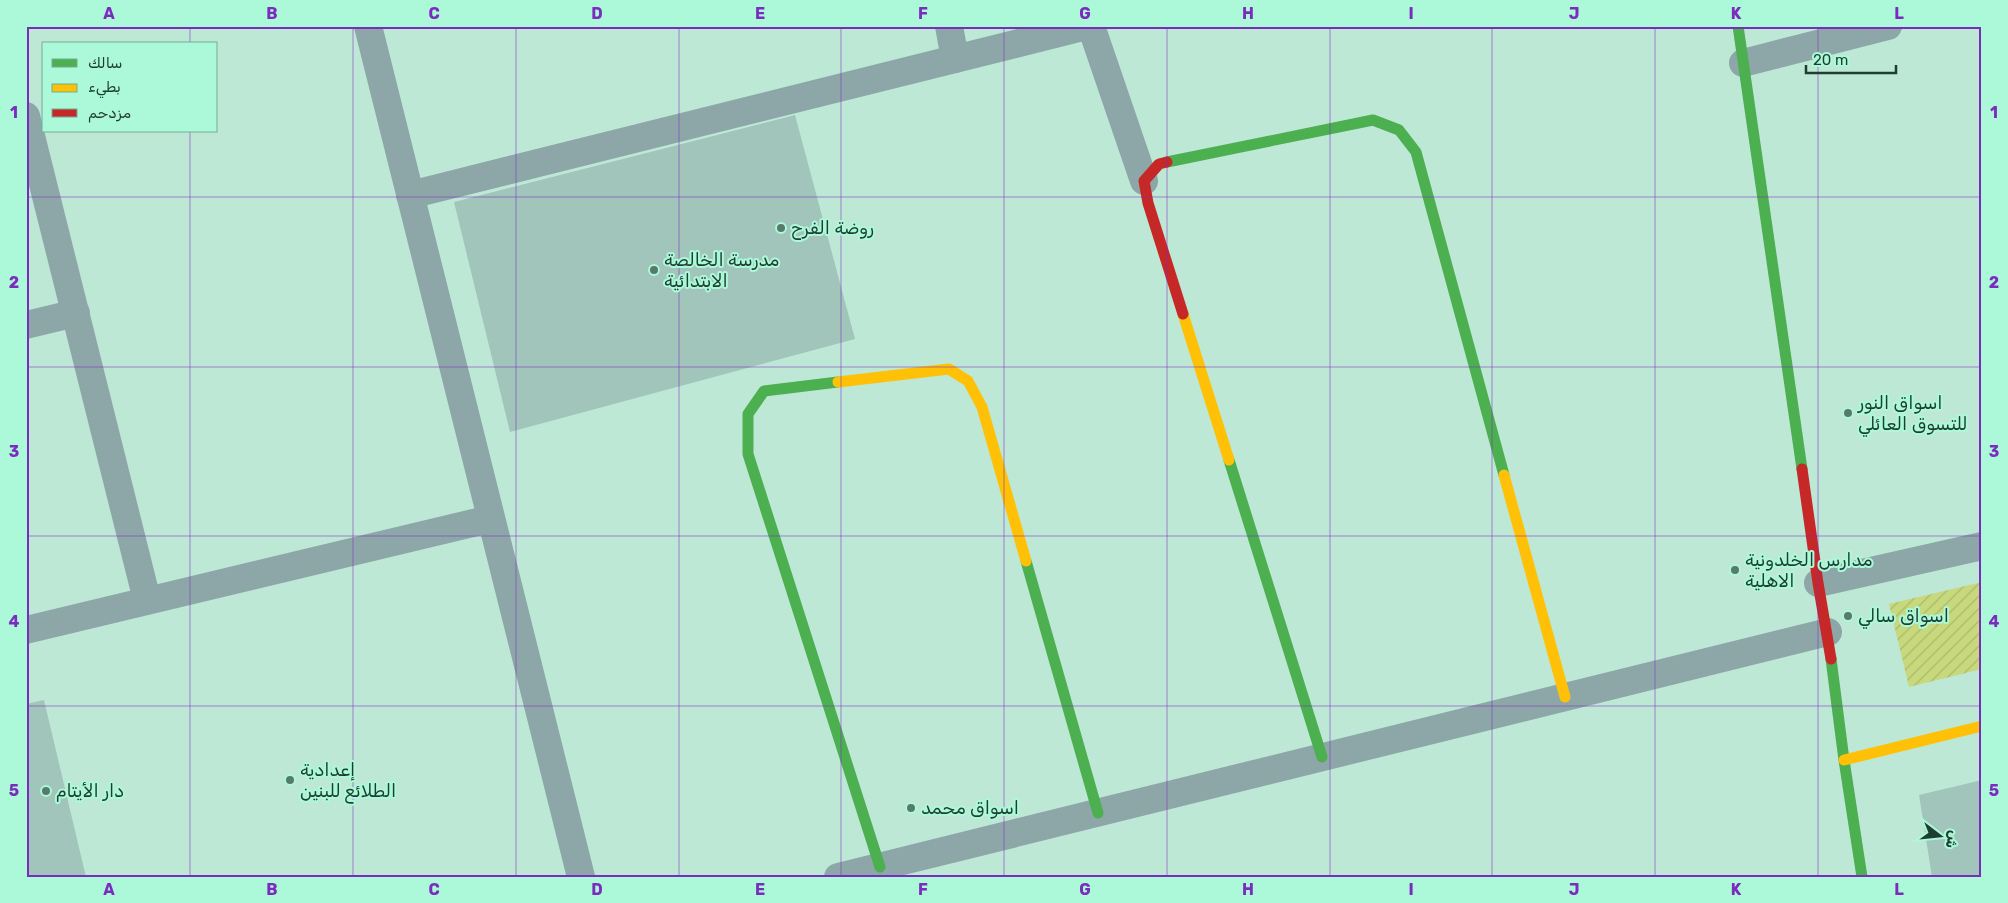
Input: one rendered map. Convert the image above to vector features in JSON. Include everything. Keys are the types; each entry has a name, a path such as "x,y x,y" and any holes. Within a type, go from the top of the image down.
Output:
{"street":[{"path":"368,26 581,877"},
{"path":"949,26 955,59"},
{"path":"410,195 1087,26"},
{"path":"1091,26 1144,181 1148,203 1322,757"},
{"path":"1738,26 1818,583 1828,632 1844,760 1862,877"},
{"path":"1743,63 1888,26"},
{"path":"26,116 147,600"},
{"path":"1144,181 1152,170 1160,164 1373,120 1399,130 1416,152 1565,697"},
{"path":"26,325 76,313"},
{"path":"880,866 748,454 748,414 764,390 949,369 968,381 982,407 1098,812"},
{"path":"26,630 490,519"},
{"path":"1818,583 1982,546"},
{"path":"838,877 1828,632"},
{"path":"1844,760 1982,726"}],"green space":[{"path":"1982,582 1982,669 1909,687 1889,604"}],"building":[{"name":"مدرسة الخالصة الابتدائية","path":"795,115 855,339 510,432 454,202"},
{"name":"دار الأيتام","path":"44,700 86,877 26,877 26,704"},
{"path":"1982,780 1982,877 1932,877 1919,795"}],"traffic: fast":[{"path":"1738,26 1802,469"},
{"path":"1167,162 1373,120 1399,130 1416,152 1504,475"},
{"path":"838,382 764,391 748,414 748,454 880,867"},
{"path":"1229,460 1322,757"},
{"path":"1026,561 1098,813"},
{"path":"1831,659 1862,877"}],"traffic: slow":[{"path":"1183,314 1229,460"},
{"path":"838,382 949,369 968,381 982,407 1026,561"},
{"path":"1504,475 1565,697"},
{"path":"1844,760 1982,726"}],"traffic: jam":[{"path":"1167,162 1159,164 1144,181 1148,203 1183,314"},
{"path":"1802,469 1831,659"}],"place":[{"name":"روضة الفرح","path":"781,228"},
{"name":"مدرسة الخالصة الابتدائية","path":"654,270"},
{"name":"اسواق النور للتسوق العائلي","path":"1848,413"},
{"name":"مدارس الخلدونية الاهلية","path":"1735,570"},
{"name":"اسواق سالي","path":"1848,616"},
{"name":"إعدادية الطلائع للبنين","path":"290,780"},
{"name":"دار الأيتام","path":"46,791"},
{"name":"اسواق محمد","path":"911,808"}]}
